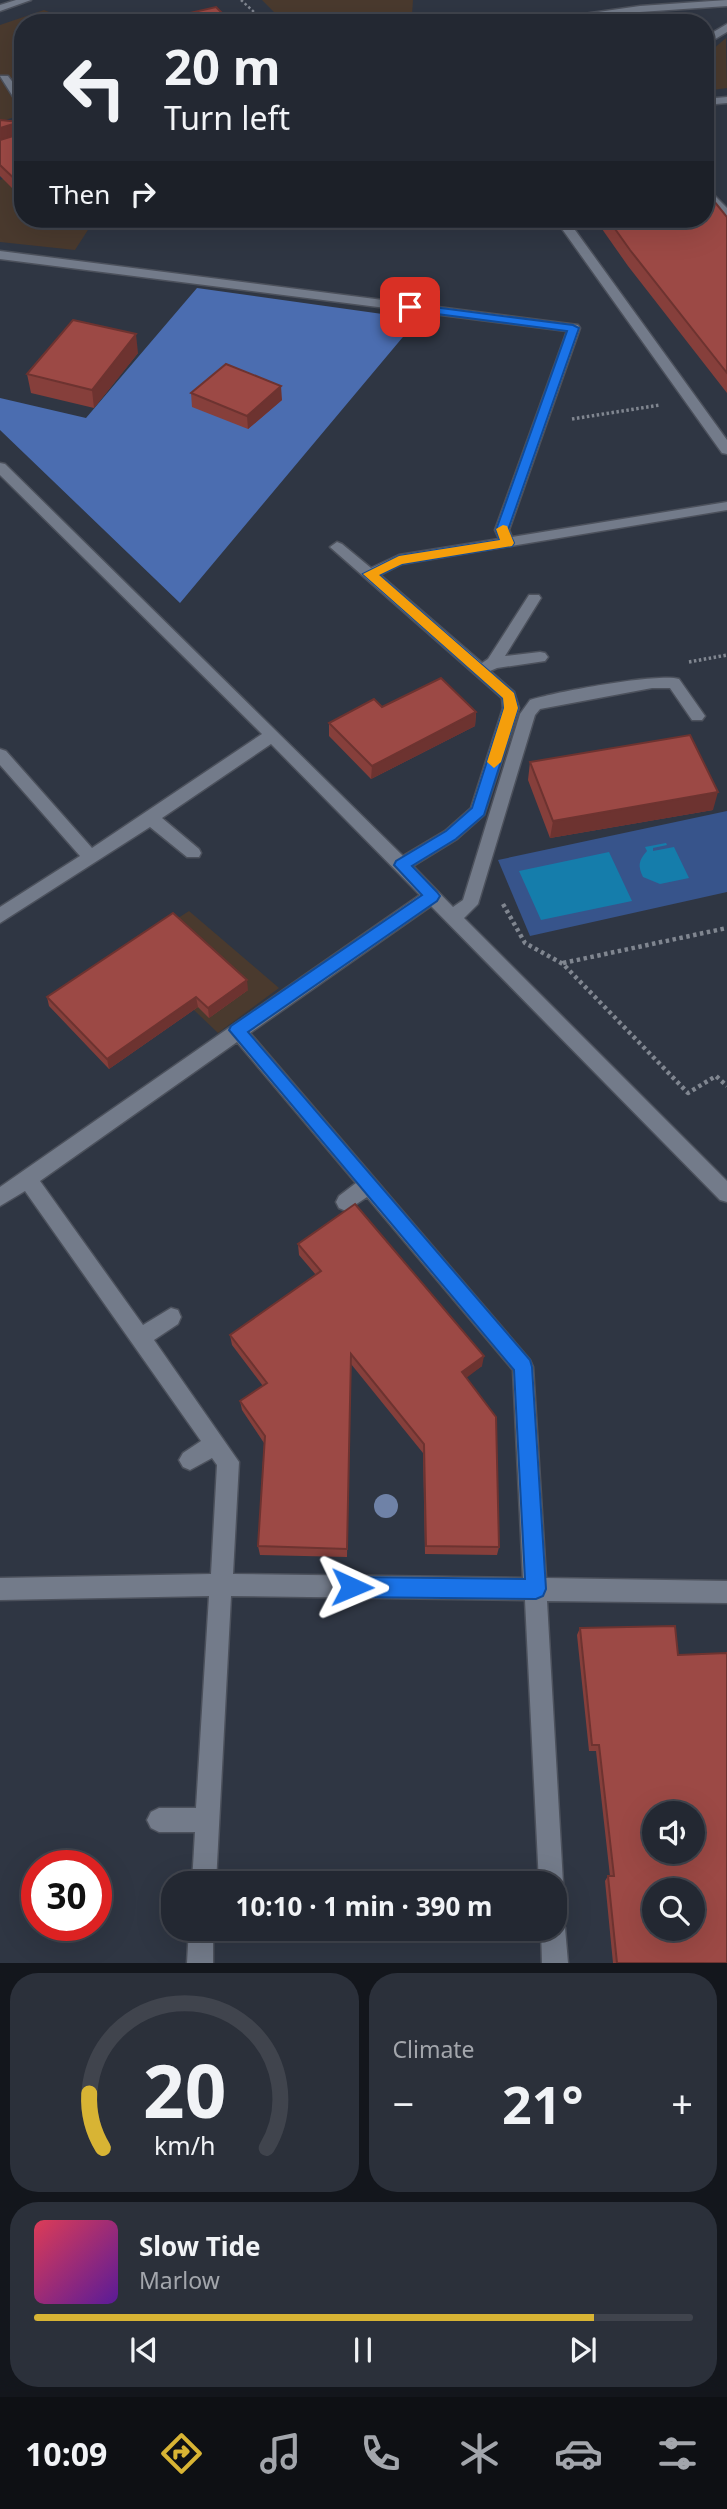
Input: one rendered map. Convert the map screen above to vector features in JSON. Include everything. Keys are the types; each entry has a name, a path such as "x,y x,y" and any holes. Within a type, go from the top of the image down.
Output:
{"street":[{"path":"0,8 26,0"},
{"path":"579,14 637,4 727,3"},
{"path":"4,78 14,92"},
{"path":"714,200 727,215"},
{"path":"567,228 727,450"},
{"path":"0,255 80,268 573,328 502,530 508,543"},
{"path":"0,467 272,735 727,1194"},
{"path":"370,574 399,560 727,506"},
{"path":"337,547 487,667 509,696 511,708 478,811 451,835 402,865"},
{"path":"487,667 534,598"},
{"path":"487,667 540,657"},
{"path":"452,917 470,904 528,714 535,704 652,683 674,683 697,716"},
{"path":"0,916 91,858 272,735"},
{"path":"0,755 91,858"},
{"path":"151,818 193,853"},
{"path":"0,1198 432,896"},
{"path":"237,1030 523,1367 550,1871"},
{"path":"28,1180 228,1462 205,1871"},
{"path":"346,1202 368,1185"},
{"path":"140,1338 171,1317"},
{"path":"190,1460 215,1444"},
{"path":"0,1589 221,1585 727,1592"},
{"path":"159,1820 207,1820"},
{"path":"200,1963 201,1941"},
{"path":"554,1941 555,1963"}],"path":[{"path":"241,0 256,14"},
{"path":"540,424 661,405"},
{"path":"477,884 493,888 525,943 563,964 688,1093 716,1076 727,1086"},
{"path":"563,964 727,928"}],"shaded area":[{"path":"262,0 413,0 412,14 276,14"},
{"path":"44,10 54,14 32,14"},
{"path":"14,20 14,117 0,122 0,25"},
{"path":"726,38 727,88 714,90 714,48"},
{"path":"14,175 14,228 89,228 75,250 0,242 0,180"},
{"path":"197,288 418,319 180,603 0,430 0,398 86,418"},
{"path":"727,811 727,892 530,936 498,860"},
{"path":"667,845 653,848 653,851 674,847 689,878 660,884 643,877 640,864 647,851 645,847"},
{"path":"609,852 632,901 541,920 519,871"},
{"path":"189,911 279,988 218,1033 130,949"}],"building":[{"path":"216,7 223,14 185,14"},
{"path":"0,120 14,121 14,124 0,128"},
{"path":"14,136 14,178 0,165 0,140"},
{"path":"714,201 727,217 727,373 614,228 714,228"},
{"path":"73,320 136,334 92,390 27,374"},
{"path":"226,364 281,386 247,416 191,393"},
{"path":"441,678 476,712 372,766 329,723 374,699 382,707"},
{"path":"690,735 718,792 553,821 530,762"},
{"path":"173,913 247,980 208,1008 196,997 107,1059 47,997"},
{"path":"355,1204 484,1356 462,1372 496,1417 499,1547 426,1546 424,1444 351,1354 347,1549 258,1546 265,1436 240,1401 267,1383 230,1335 321,1271 298,1244"},
{"path":"675,1626 678,1655 727,1653 727,1963 617,1963 608,1876 614,1876 599,1745 592,1745 580,1628"}],"slow traffic":[{"path":"494,762 511,708 509,696 370,574 399,560 508,543 503,529"}],"route":[{"path":"352,1587 536,1589 523,1367 237,1030 432,896 402,865 451,835 478,811 511,708 509,696 370,574 399,560 508,543 502,530 573,328 410,307"}]}
